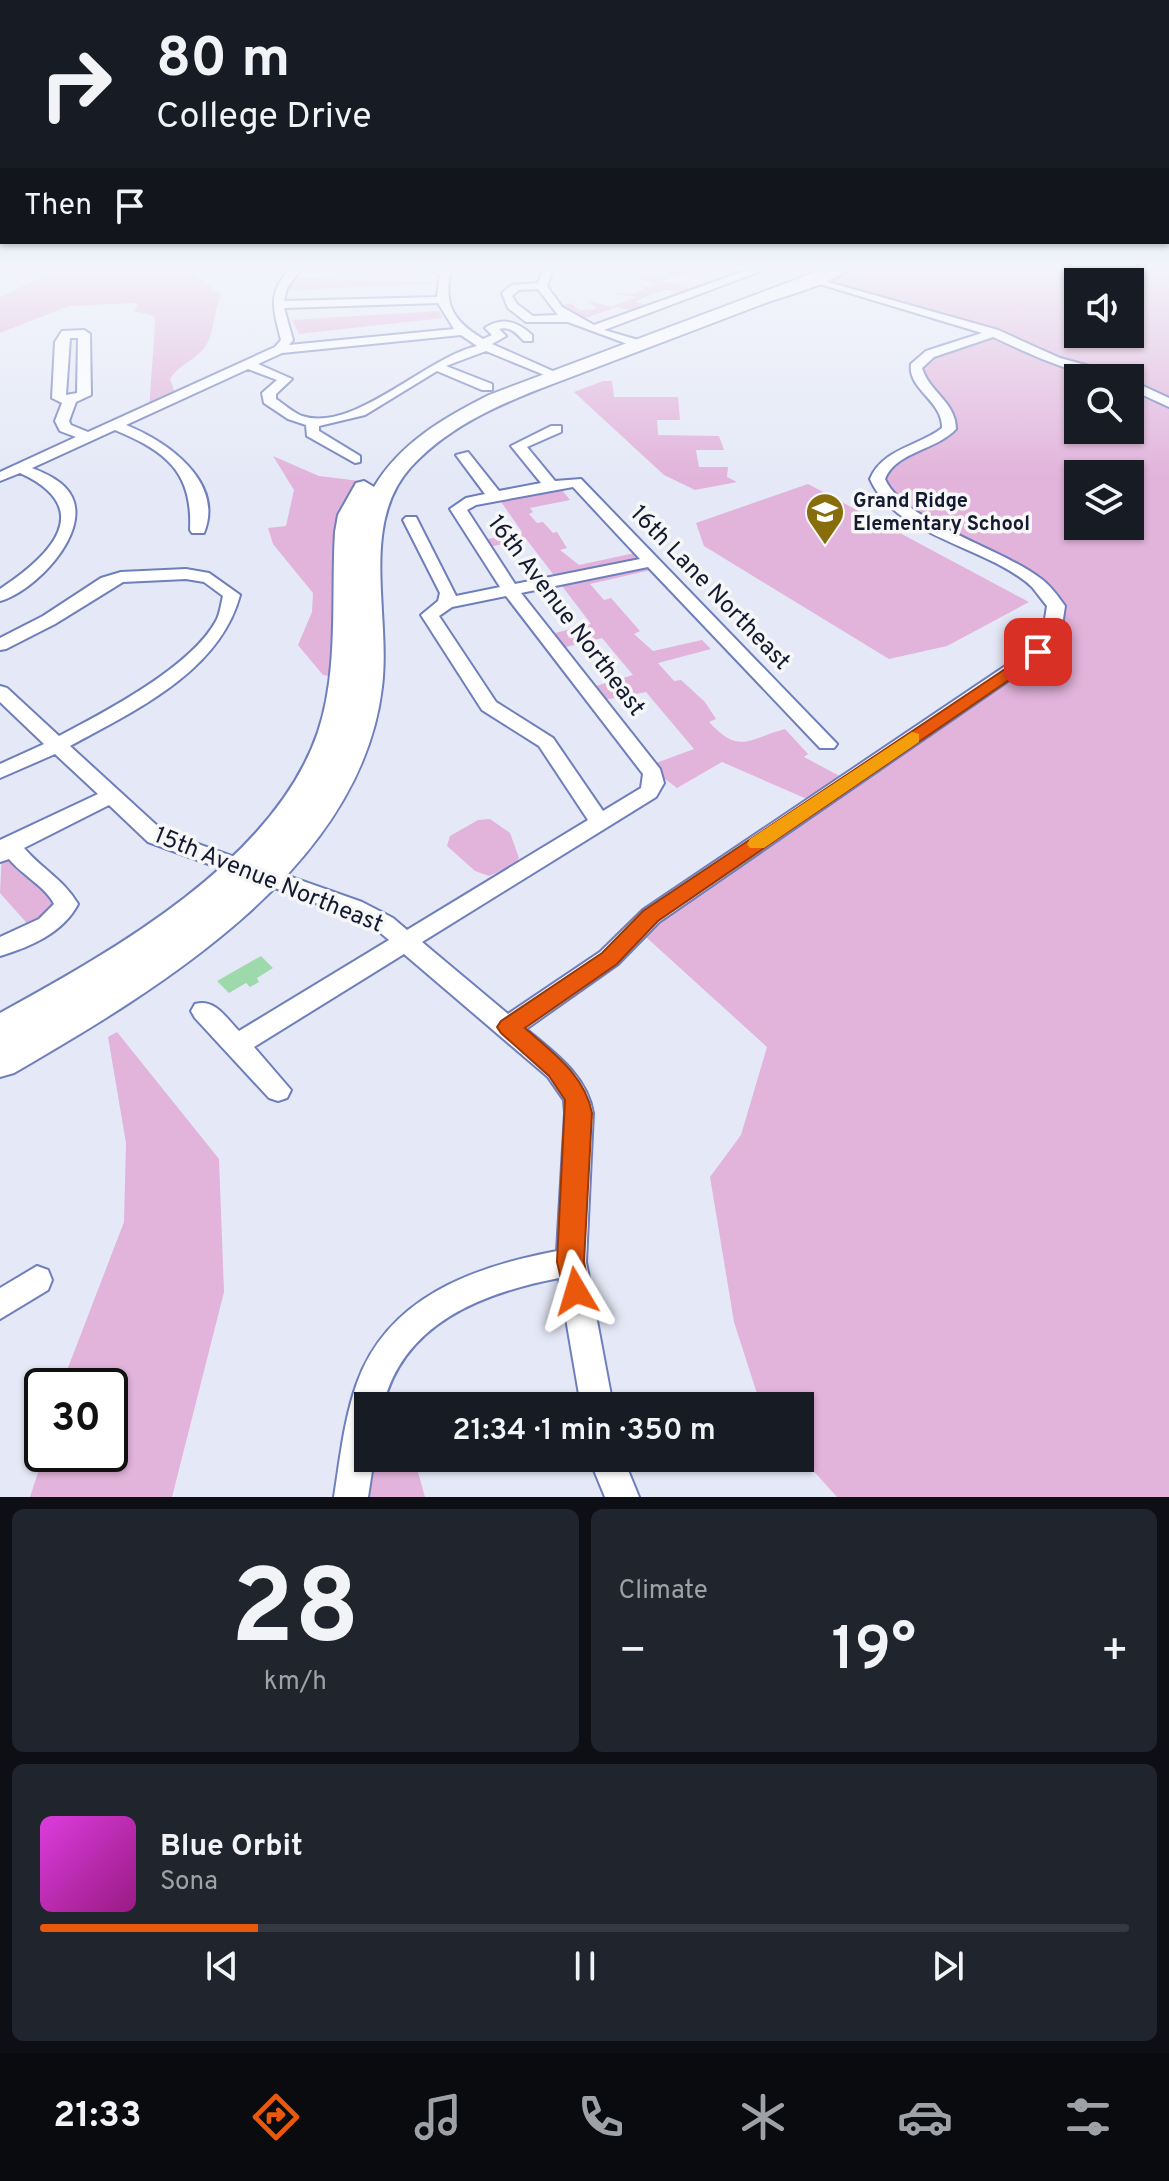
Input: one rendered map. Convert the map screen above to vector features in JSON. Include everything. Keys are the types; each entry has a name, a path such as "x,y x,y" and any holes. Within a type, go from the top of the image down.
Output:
{"street":[{"path":"63,339 59,398 70,400 84,395 84,339"},
{"path":"279,350 287,339"},
{"path":"0,477 279,350 388,339"},
{"path":"476,339 553,374"},
{"path":"249,365 286,379 269,393 269,400 291,416 313,421 341,419 411,385 456,356 498,339"},
{"path":"622,339 636,344"},
{"path":"0,1062 82,1015 192,938 251,872 300,796 333,735 342,678 350,515 363,489 399,446 433,422 485,396 649,339"},
{"path":"509,1027 609,958 651,916 1038,652 1051,639 1056,606 1037,583 902,510 891,501 879,482 880,473 891,459 949,429 948,417 918,380 915,367 930,354 976,339"},
{"path":"1007,339 1067,364"},
{"path":"438,367 487,387"},
{"path":"1144,391 1169,403"},
{"path":"70,400 62,425 88,437"},
{"path":"313,421 312,433 355,459"},
{"path":"115,425 140,435 176,458 188,472 201,507 198,530"},
{"path":"551,486 518,446 556,429"},
{"path":"463,455 495,496"},
{"path":"0,596 50,559 66,537 64,498 52,483 21,468"},
{"name":"16th Lane Northeast","path":"551,486 576,482 827,744"},
{"name":"16th Avenue Northeast","path":"551,486 464,503 458,509 510,590 653,773 654,783 649,792 600,822"},
{"path":"411,520 448,593 446,603"},
{"path":"237,1045 600,822 546,742 489,706 431,619 431,612 446,603 653,561"},
{"path":"0,645 49,620 107,582 121,577 186,574 209,578 232,595 232,609 212,643 171,678 56,745 0,772"},
{"name":"15th Avenue Northeast","path":"0,692 109,797 156,837 354,908 408,940 557,1070 577,1098 579,1113 571,1262 594,1392"},
{"path":"0,947 55,919 66,904 58,889 3,849 109,797"},
{"path":"0,1031 116,964 251,872"},
{"path":"204,1011 278,1090"},
{"path":"351,1497 364,1415 374,1379 400,1337 452,1295 507,1273 571,1262"},
{"path":"0,1305 37,1280"},
{"path":"612,1472 622,1497"}],"shaded area":[{"path":"154,339 209,339 198,354 170,379 177,398 149,410"},
{"path":"979,339 1064,339 1064,348 1144,348 1144,339 1169,339 1169,1497 837,1497 814,1472 814,1392 756,1392 734,1322 710,1177 741,1135 767,1047 636,928 816,803 722,762 677,788 648,766 694,749 646,692 599,701 589,688 633,675 602,638 558,649 547,635 591,624 527,540 482,548 478,541 522,532 497,496 558,485 570,500 530,508 533,512 529,514 537,523 543,522 553,533 557,532 567,548 560,550 579,565 644,551 660,568 590,584 604,600 611,598 640,631 634,634 653,651 702,640 711,649 658,663 674,681 681,680 705,702 716,719 709,722 728,738 744,742 785,729 808,754 804,757 849,781 1038,652 1056,625 1037,583 902,510 880,473 949,429 918,380 919,363"},
{"path":"603,381 612,381 614,397 678,397 680,420 657,420 658,435 719,436 724,450 696,450 699,467 728,467 727,477 737,482 695,490 664,475 574,392"},
{"path":"273,456 319,476 368,482 362,489 342,678 323,675 298,645 312,612 313,593 273,544 268,528 286,526 294,490"},
{"path":"808,484 1029,602 947,646 889,659 704,546 696,523"},
{"path":"490,819 510,833 519,858 514,865 489,876 475,871 447,846 450,836 478,820"},
{"path":"2,854 64,896 33,930 0,893"},
{"path":"261,956 273,968 257,978 259,982 250,987 246,983 229,993 217,981"},
{"path":"117,1032 219,1159 224,1292 172,1497 30,1497 38,1472 128,1472 128,1368 68,1368 124,1222 126,1143 108,1037"},
{"path":"362,1472 418,1472 425,1497 351,1497"}],"slow traffic":[{"path":"757,844 912,738"}],"place":[{"name":"Grand Ridge Elementary School","path":"825,546"}],"route":[{"path":"576,1291 571,1262 579,1113 577,1098 557,1070 509,1027 609,958 651,916 1038,652"}]}
